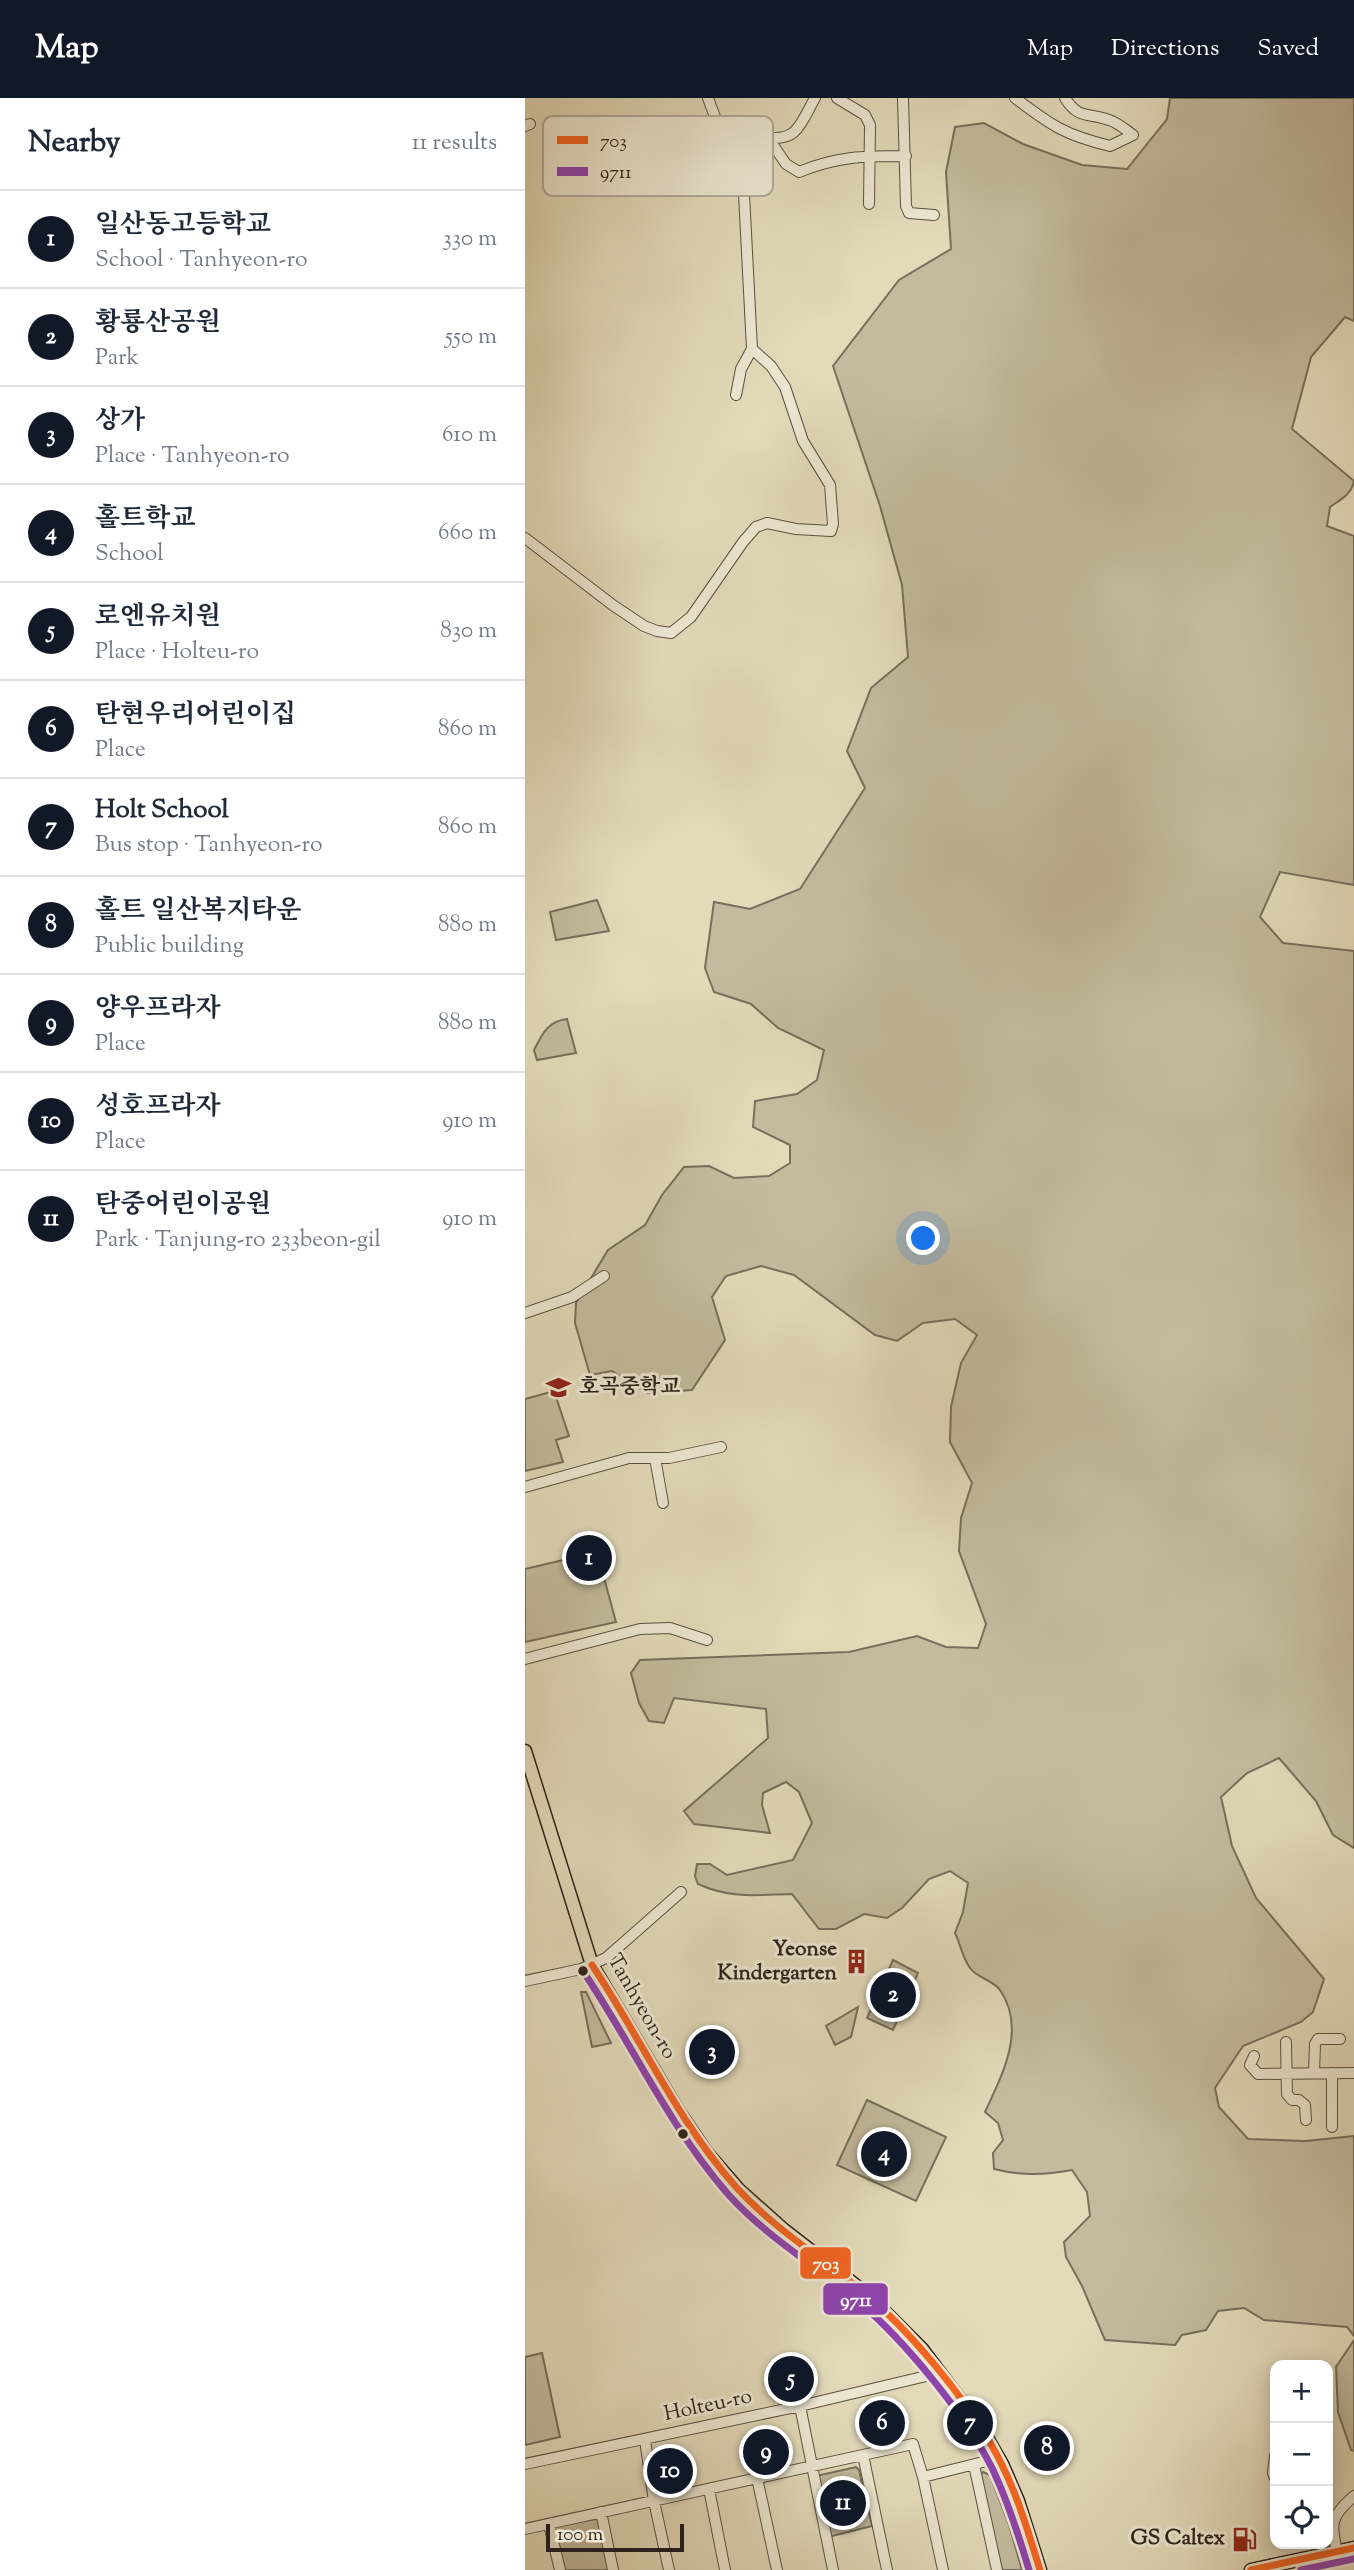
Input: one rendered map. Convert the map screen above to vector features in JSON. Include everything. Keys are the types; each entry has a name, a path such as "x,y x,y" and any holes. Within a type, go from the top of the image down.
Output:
{"main road":[{"name":"Tanhyeon-ro","path":"525,1751 592,1965 677,2109 706,2152 738,2189 784,2230 868,2295 922,2349 979,2426 999,2458 1018,2501 1040,2570"},
{"path":"1251,2570 1354,2548"}],"street":[{"path":"708,98 715,116"},
{"path":"773,138 795,131 815,98"},
{"path":"837,98 865,115 870,125 869,204"},
{"path":"903,98 906,206 909,213 934,215"},
{"path":"1015,98 1053,127 1073,136 1110,146 1133,135 1111,120 1080,114 1073,110 1065,98"},
{"path":"773,145 786,164 799,172 828,160 906,156"},
{"path":"736,395 741,369 752,349 744,196"},
{"path":"525,538 644,626 671,632 691,617 756,527 767,523 796,529 831,531 833,524 830,485 803,441 785,387 771,366 752,349"},
{"path":"525,1313 572,1297 604,1276"},
{"path":"525,1487 629,1458 669,1458 721,1447"},
{"path":"655,1458 663,1503"},
{"path":"525,1659 640,1629 670,1628 707,1640"},
{"path":"525,1981 592,1965 606,1958 681,1892"},
{"path":"1314,2073 1315,2044 1318,2039 1340,2039"},
{"path":"1286,2042 1287,2094 1292,2100 1299,2100 1305,2105 1306,2120"},
{"path":"1254,2056 1250,2065 1258,2074 1354,2073"},
{"path":"1332,2073 1332,2127"},
{"name":"Holteu-ro","path":"525,2464 800,2406 939,2373"},
{"path":"800,2406 833,2570"},
{"path":"645,2440 654,2501 669,2570"},
{"path":"525,2529 913,2444 943,2570"},
{"path":"863,2455 887,2570"},
{"path":"923,2477 999,2458"},
{"path":"974,2465 996,2570"},
{"path":"757,2478 777,2570"},
{"path":"709,2489 725,2570"},
{"path":"1333,2522 1341,2507 1354,2496"},
{"path":"601,2512 613,2570"},
{"path":"549,2524 560,2570"},
{"path":"1333,2537 1337,2551"}],"shaded area":[{"path":"1170,98 1354,98 1354,321 1345,317 1311,357 1292,429 1354,481 1348,493 1330,507 1327,526 1354,536 1354,885 1280,872 1260,917 1283,943 1354,951 1354,1848 1333,1835 1316,1801 1279,1758 1247,1773 1221,1797 1232,1846 1256,1898 1324,1979 1313,2012 1301,2022 1243,2046 1215,2088 1219,2107 1248,2139 1306,2141 1354,2136 1354,2336 1347,2327 1264,2320 1244,2308 1218,2311 1206,2330 1182,2335 1175,2345 1105,2340 1082,2286 1066,2257 1064,2242 1090,2216 1087,2192 1072,2170 1033,2174 994,2169 993,2153 1003,2140 998,2123 985,2112 1009,2052 1011,2020 1008,2005 1000,1990 970,1968 955,1933 963,1912 968,1883 950,1871 929,1879 902,1908 887,1918 864,1914 836,1929 819,1929 792,1894 733,1894 698,1884 695,1876 697,1864 710,1864 727,1875 793,1860 812,1823 799,1792 786,1782 763,1793 762,1805 770,1833 694,1824 684,1811 768,1738 766,1709 674,1698 664,1723 649,1721 639,1703 631,1673 640,1660 849,1652 917,1636 946,1647 978,1648 986,1624 959,1551 961,1518 972,1483 950,1442 951,1407 961,1363 977,1335 955,1319 923,1323 897,1341 875,1335 794,1275 761,1266 726,1276 712,1297 725,1340 692,1390 647,1393 612,1371 590,1375 575,1323 576,1303 608,1250 645,1225 662,1195 684,1167 709,1166 734,1178 769,1176 790,1163 790,1145 753,1127 755,1101 797,1094 817,1080 824,1050 778,1028 751,1004 714,992 705,968 714,902 750,909 800,889 865,788 847,751 871,688 908,657 902,585 880,506 833,366 899,280 951,249 946,172 955,127 984,123 1023,144 1082,165 1127,169 1167,119"},
{"path":"597,900 609,931 556,940 550,912"},
{"path":"567,1019 576,1053 537,1060 534,1050 543,1034 550,1025"},
{"path":"554,1391 569,1436 556,1440 563,1462 525,1471 525,1399"},
{"path":"597,1552 616,1622 525,1642 525,1569"},
{"path":"893,1960 918,1973 893,2030 867,2018"},
{"path":"581,1992 586,1992 611,2043 592,2047"},
{"path":"858,2007 851,2037 835,2045 826,2026"},
{"path":"867,2100 946,2137 916,2201 837,2165"},
{"path":"1354,2340 1354,2451 1351,2450 1338,2412 1336,2367"},
{"path":"542,2353 560,2437 525,2445 525,2357"},
{"path":"856,2467 859,2470 872,2526 828,2537 816,2476"},
{"path":"983,2472 990,2475 1022,2570 1002,2570 979,2477"},
{"path":"596,2519 600,2521 611,2570 562,2570 553,2530 557,2525"}],"transit line":[{"name":"703","path":"592,1965 677,2107 736,2187 766,2217 867,2295 905,2331 960,2397 990,2443 1008,2478 1040,2570"},
{"name":"9711","path":"583,1971 669,2113 727,2193 757,2223 876,2317 951,2403 993,2470 1004,2494 1029,2570"},
{"name":"703","path":"1251,2570 1354,2548"},
{"name":"9711","path":"1301,2570 1354,2559"}],"place":[{"name":"호곡중학교","path":"559,1388"},
{"name":"일산동고등학교","path":"589,1558"},
{"name":"Yeonse Kindergarten","path":"857,1962"},
{"name":"황룡산공원","path":"893,1995"},
{"name":"상가","path":"712,2052"},
{"name":"홀트학교","path":"884,2154"},
{"name":"로엔유치원","path":"791,2379"},
{"name":"탄현우리어린이집","path":"882,2423"},
{"name":"Holt School","path":"970,2423"},
{"name":"홀트 일산복지타운","path":"1047,2448"},
{"name":"양우프라자","path":"766,2452"},
{"name":"성호프라자","path":"670,2471"},
{"name":"탄중어린이공원","path":"843,2503"},
{"name":"GS Caltex","path":"1245,2539"}]}
